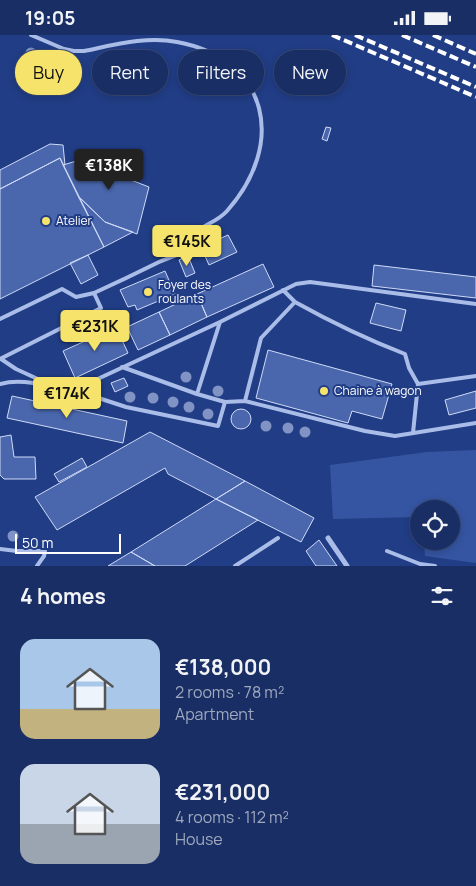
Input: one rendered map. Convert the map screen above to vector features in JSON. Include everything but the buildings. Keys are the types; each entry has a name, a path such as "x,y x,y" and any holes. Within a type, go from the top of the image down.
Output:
{"street":[{"path":"328,538 347,566"}],"lane":[{"path":"0,319 62,289 76,297 94,293 182,252 195,233 226,212 248,182 259,151 261,122 258,101 246,80 231,65 199,47 175,41 148,40 74,51 31,35"},
{"path":"74,390 220,322 296,284 310,282 476,304"},
{"path":"283,290 295,302 330,322 404,354 418,384 413,433"},
{"path":"0,359 101,308 94,293"},
{"path":"246,401 261,338 295,302"},
{"path":"197,394 220,322"},
{"path":"0,352 0,359"},
{"path":"0,359 16,369 60,389"},
{"path":"122,367 225,403 246,401 365,431 395,436 476,423"},
{"path":"418,384 476,376"},
{"path":"0,383 18,380 74,390 126,407 218,426 225,403"},
{"path":"235,566 278,538"},
{"path":"0,549 45,551 37,566"},
{"path":"387,551 420,564 434,566"}],"shaded area":[{"path":"476,450 476,563 425,556 425,550 460,550 460,500 410,500 410,517 333,519 330,465 427,452"}],"railway":[{"path":"332,35 476,97"},
{"path":"355,35 476,87"},
{"path":"402,35 476,67"},
{"path":"433,35 476,54"}],"place":[{"name":"Atelier","path":"46,221"},
{"name":"Foyer des roulants","path":"148,292"},
{"name":"Chaine à wagon","path":"324,391"}]}
